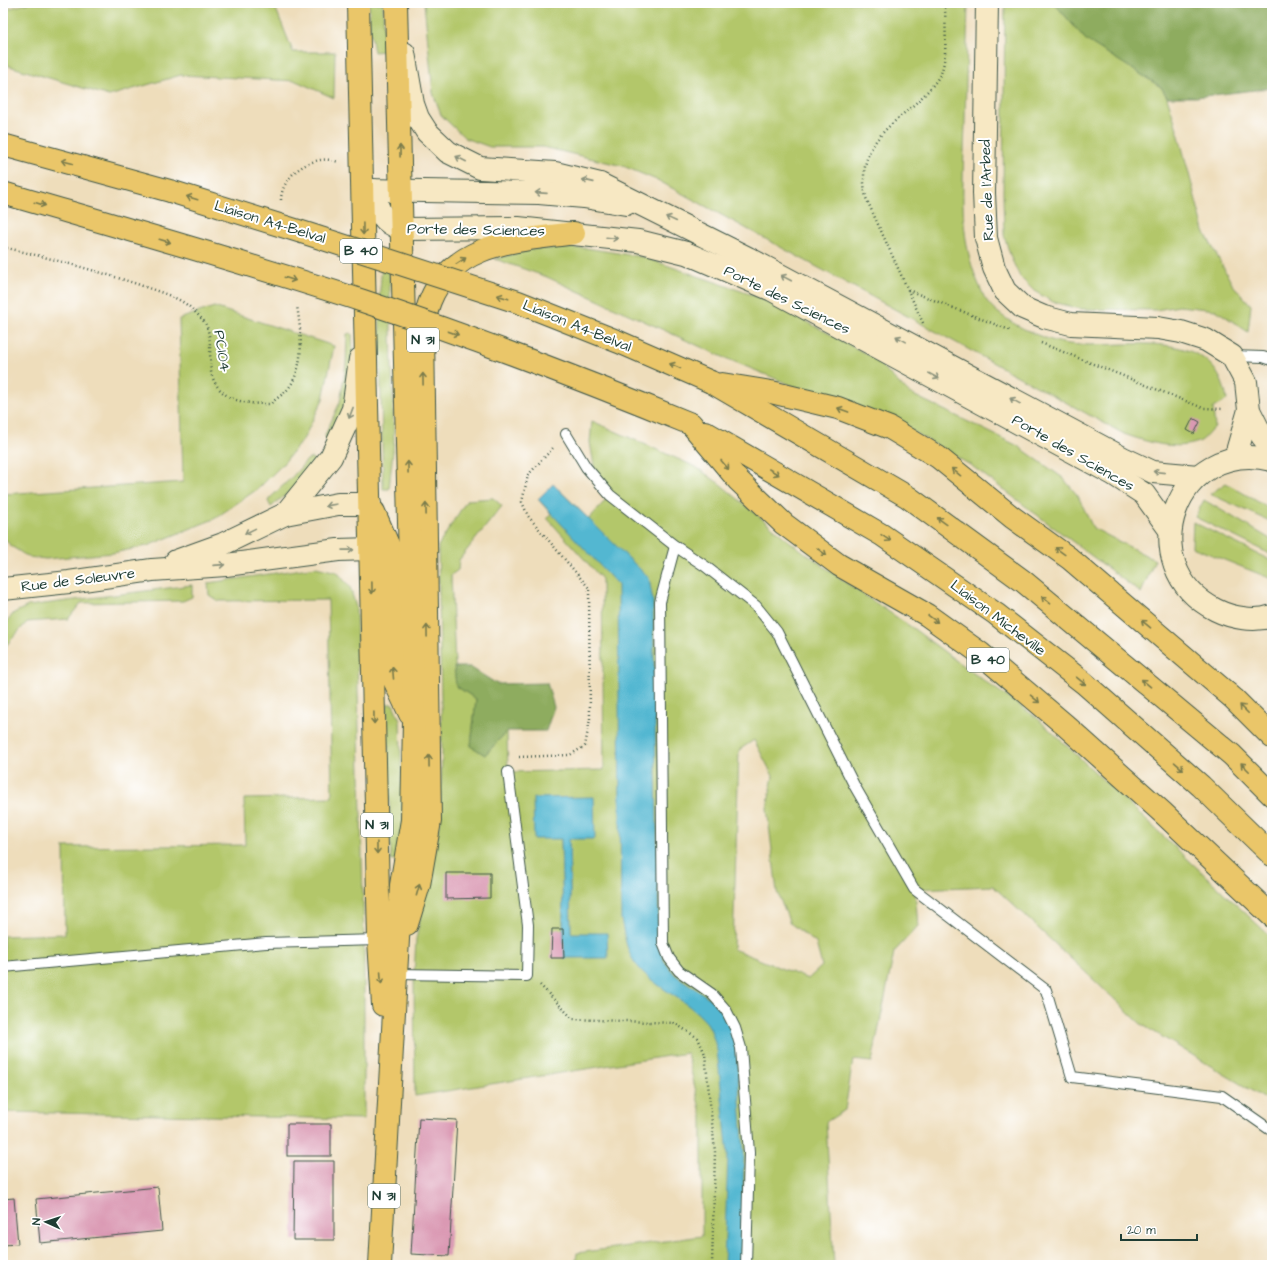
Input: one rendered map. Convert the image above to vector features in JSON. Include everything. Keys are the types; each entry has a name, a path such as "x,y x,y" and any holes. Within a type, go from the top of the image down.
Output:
{"main road":[{"name":"N 31","path":"358,3 359,30 371,84 366,320 370,504 399,549 430,821 419,885 397,964"},
{"name":"Rue de l'Arbed","path":"987,3 984,193 986,238 994,268 1005,291 1023,308 1044,318 1071,324 1158,328 1181,332 1206,340 1232,356"},
{"name":"N 31","path":"380,1265 401,885 412,820 414,722 393,678 399,549 402,229 396,8"},
{"name":"Porte des Sciences","path":"396,8 413,104 418,118 427,132 448,152 480,168 555,173 600,184 755,261 1123,458 1153,472 1198,476"},
{"name":"Liaison A4-Belval","path":"3,145 177,193 518,302 619,342 711,382"},
{"name":"Porte des Sciences","path":"648,208 584,197 539,193 368,190 380,212 390,225 402,229 518,228 638,241 686,253 772,290 1113,474 1144,494 1170,530"},
{"name":"B 40","path":"3,193 171,242 364,302 585,380 692,424 738,480 784,524 839,565 927,615 980,653 1065,725 1163,813 1272,916"},
{"name":"N 31","path":"390,1100 379,940 399,549 423,331 430,302 439,284 452,268 473,254 510,242 574,233"},
{"path":"285,514 331,458 353,409 366,320"},
{"path":"1232,356 1246,382 1239,409 1235,458"},
{"name":"B 40","path":"711,382 771,392 838,408 890,428 938,458 1012,517 1069,558 1234,699 1272,737"},
{"name":"B 40","path":"711,382 908,497 1023,581 1232,754 1272,795"},
{"path":"1239,409 1272,449"},
{"name":"Liaison Micheville","path":"692,424 882,535 996,614 1084,683 1201,786 1272,855"},
{"path":"1272,460 1259,456 1235,458 1215,464 1198,476 1184,491 1175,510 1170,530 1171,552 1178,572 1189,590 1205,604 1225,615 1248,619 1272,616"},
{"path":"152,570 223,544 285,514 338,504 370,504"},
{"path":"152,570 226,565 338,550 399,549"},
{"name":"Rue de Soleuvre","path":"3,589 69,582 152,570"}],"lane":[{"path":"1232,356 1263,357 1272,360"},
{"path":"566,434 586,467 610,494 675,546 705,566 756,606 777,632 854,785 914,889 1046,990 1072,1077 1222,1096 1272,1131"},
{"path":"675,546 660,602 664,943 669,958 679,971 712,994 726,1010 735,1028 741,1048 749,1153 746,1265"},
{"path":"397,964 527,976 528,925 508,772"},
{"path":"3,967 266,943 379,940"}],"path":[{"path":"924,325 866,198 862,181 865,164 879,136 929,89 941,74 944,55 945,3"},
{"path":"281,204 281,196 289,178 300,168 312,162 334,160 344,164"},
{"name":"PC104","path":"3,247 97,271 174,297 192,308 206,324 211,349 212,376 225,395 238,401 252,404 270,404 288,389 298,367 300,329 296,301"},
{"path":"908,290 1019,334"},
{"path":"1034,340 1203,408 1239,409"},
{"path":"508,772 510,762 519,757 570,755 584,746 590,719 589,588 528,516 522,502 528,475 566,434"},
{"path":"543,987 573,1019 674,1023 698,1038 705,1054 715,1152 712,1265"}],"green space":[{"path":"29,3 274,4 293,52 335,52 334,98 296,81 181,75 109,96 9,66 3,58 3,10"},
{"path":"369,3 383,3 384,51 374,52 370,30"},
{"path":"424,3 968,3 963,183 964,225 972,266 984,298 1002,316 1024,329 1048,339 1069,344 1163,345 1186,350 1204,359 1219,375 1227,400 1213,408 1215,427 1199,442 1180,446 1171,446 1142,440 1124,434 659,181 623,166 543,147 490,147 465,138 441,115 433,93"},
{"path":"1005,3 1054,3 1086,40 1161,87 1167,97 1178,132 1204,231 1232,284 1251,305 1248,332 1216,310 1179,306 1156,310 1080,309 1053,302 1034,291 1020,277 1011,258 1004,235"},
{"path":"1054,3 1272,3 1272,88 1196,97 1167,97 1161,87 1086,40"},
{"path":"586,248 643,257 767,300 872,357 909,393 1018,446 1063,478 1078,496 1093,528 1155,560 1141,593 972,466 900,424 803,390 723,357 547,277 495,259 533,249"},
{"path":"383,253 389,254 394,442 389,489 383,489 379,301"},
{"path":"214,307 334,346 323,399 304,438 283,464 259,488 214,519 147,546 113,553 46,559 28,557 11,546 3,537 3,494 183,482 179,319"},
{"path":"347,334 352,334 354,364 347,406 330,441 326,439 325,435 340,402 346,364"},
{"path":"592,421 696,467 720,484 789,541 1036,717 1272,938 1272,1103 1141,1024 993,886 915,889 918,926 894,952 872,1062 853,1060 845,1110 826,1122 834,1265 575,1265 577,1253 702,1236 702,1118 687,1053 415,1096 414,975 416,939 440,821 442,752 438,546 467,500 493,498 502,506 459,560 458,570 451,575 456,686 476,699 471,746 485,755 507,731 508,772 604,770 602,579 547,518 551,514 538,499 553,484 589,519 610,495 595,472 590,442","holes":["754,740 773,776 767,808 777,892 790,923 816,943 822,966 808,979 733,949 739,750","561,839 569,839 571,934 564,958"]},
{"path":"312,458 316,462 300,483 271,507 268,501 270,498 308,459"},
{"path":"1226,483 1272,510 1272,522 1210,494"},
{"path":"1204,500 1272,540 1272,555 1195,517"},
{"path":"1193,522 1272,561 1272,579 1192,547"},
{"path":"316,567 337,572 350,587 356,607 364,941 364,1119 3,1112 3,936 65,934 64,847 245,845 244,799 332,797 328,600 218,601 209,595 208,583"},
{"path":"192,585 192,597 183,601 81,603 68,619 27,622 3,649 3,625 14,613 28,606"},
{"path":"454,667 470,667 497,684 547,683 554,707 546,731 507,731 485,755 471,746 476,699 456,686"},
{"path":"387,704 393,704 400,720 403,821 397,860 391,860"}],"water":[{"path":"553,484 649,578 653,602 659,943 664,961 675,975 709,998 722,1012 731,1030 736,1049 744,1153 741,1265 724,1265 728,1155 717,1050 713,1035 706,1022 689,1006 642,972 632,958 624,936 621,919 618,585 538,499"},
{"path":"594,797 595,839 569,839 571,933 607,933 608,958 564,958 561,839 534,839 533,798"}],"building":[{"path":"1193,418 1200,422 1194,434 1187,430"},
{"path":"446,873 490,873 490,898 446,899"},
{"path":"552,929 563,929 564,958 551,958"},
{"path":"419,1118 457,1120 449,1256 411,1254"},
{"path":"287,1124 331,1124 331,1156 287,1156"},
{"path":"294,1161 334,1161 334,1240 293,1240"},
{"path":"158,1187 162,1231 40,1243 36,1199"},
{"path":"14,1198 18,1244 3,1245 3,1199"}]}
